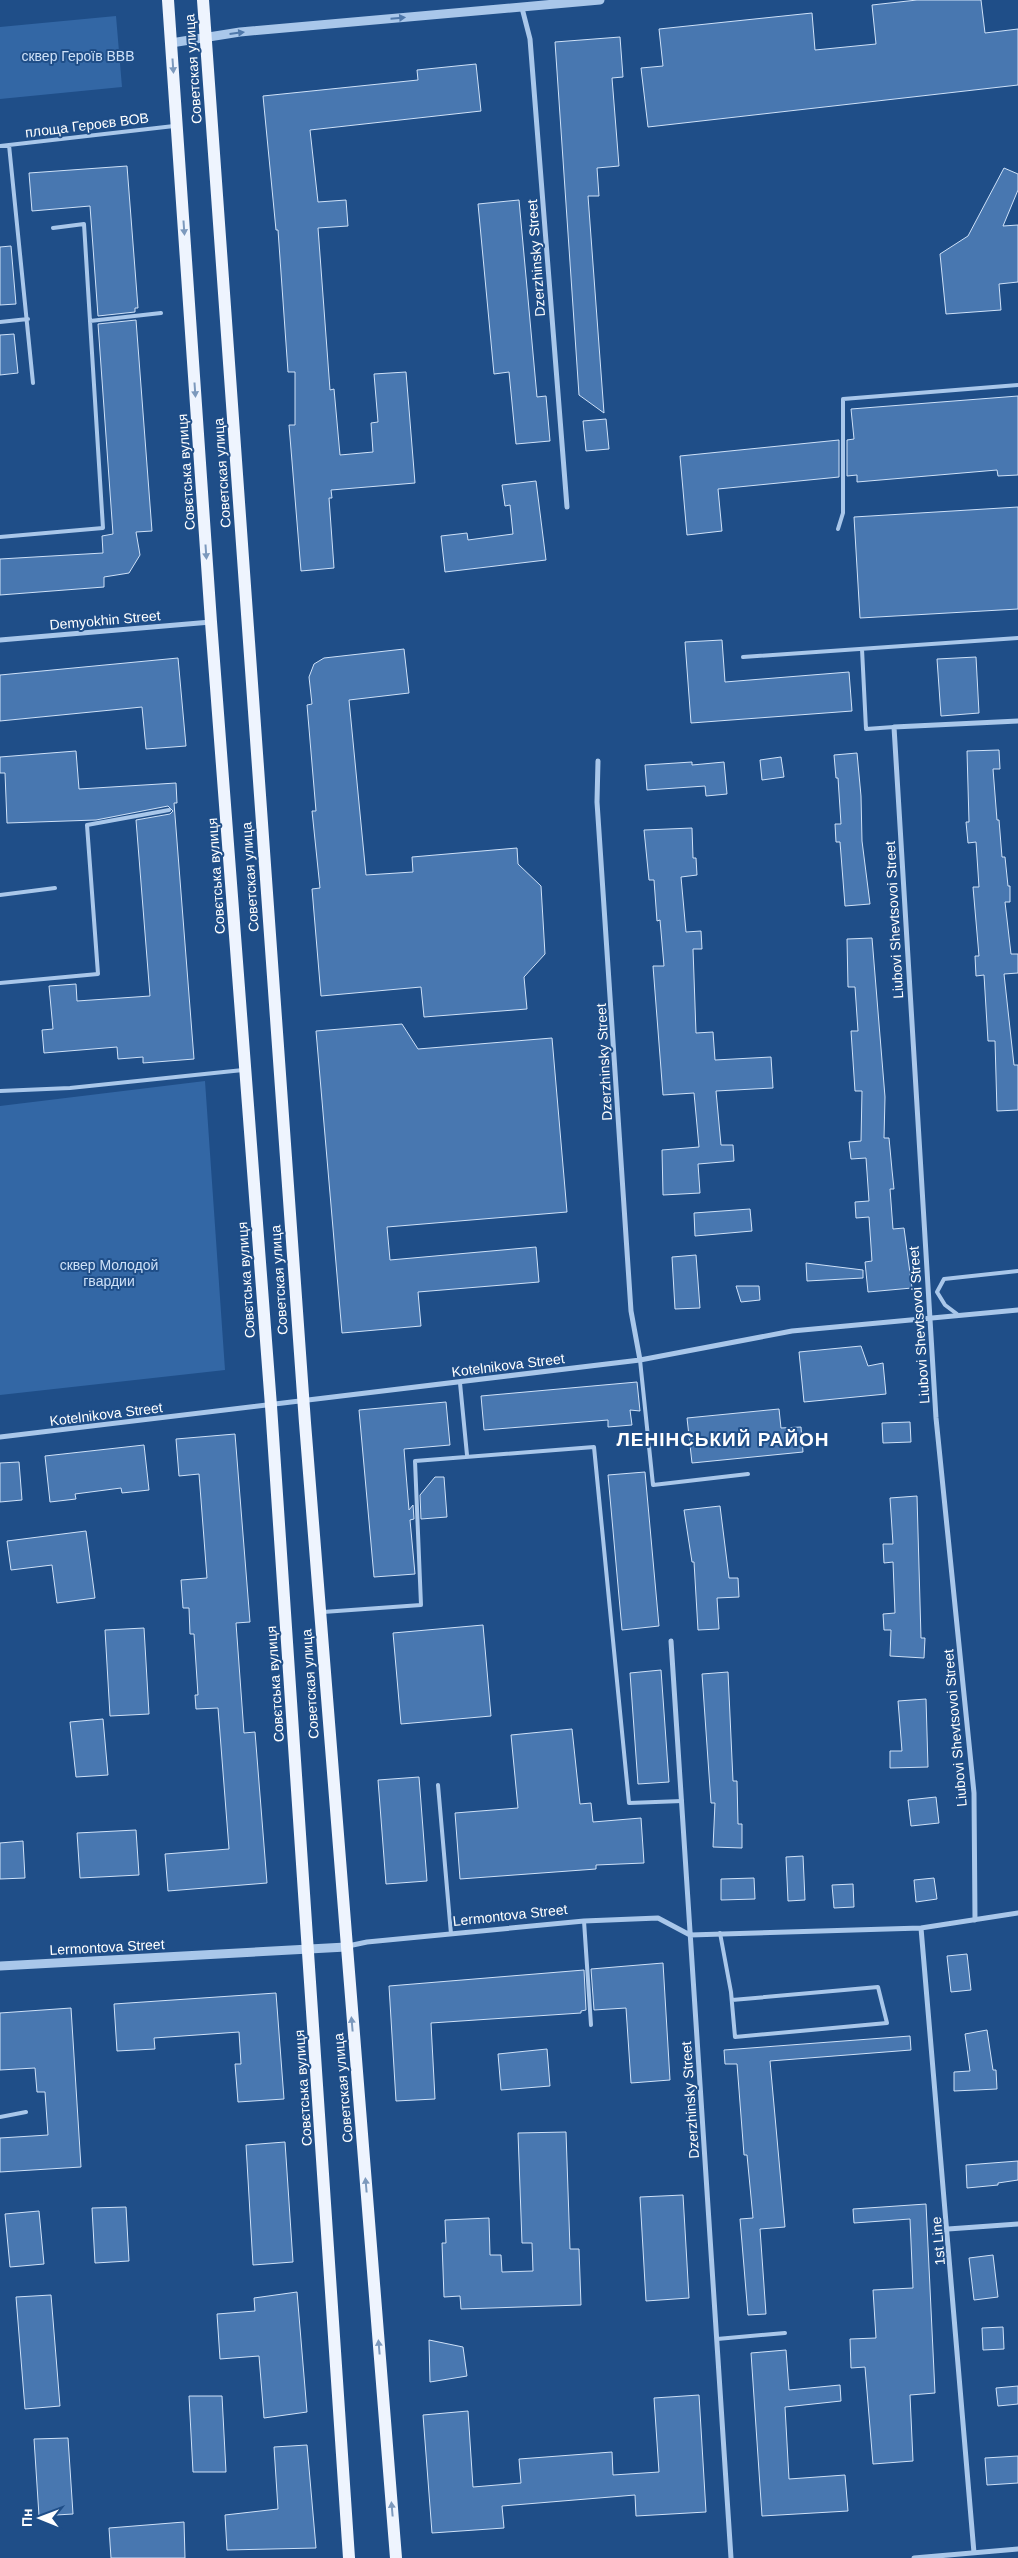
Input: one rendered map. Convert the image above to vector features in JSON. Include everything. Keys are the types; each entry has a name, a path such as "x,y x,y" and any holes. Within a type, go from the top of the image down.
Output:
{"main road":[{"name":"Совєтська вулиця","path":"168,0 211,622 271,1406 349,2558"},
{"name":"Советская улица","path":"203,0 303,1402 396,2558"}],"street":[{"path":"171,43 240,32 600,0"},
{"name":"Dzerzhinsky Street","path":"522,8 530,39 567,508"},
{"name":"Demyokhin Street","path":"0,640 211,622"},
{"path":"894,727 1018,721"},
{"name":"Liubovi Shevtsovoi Street","path":"894,727 936,1418 974,1793 975,1920"},
{"name":"Dzerzhinsky Street","path":"598,762 597,802 630,1302 640,1360"},
{"name":"Kotelnikova Street","path":"0,1437 271,1406 355,1393 460,1383 640,1360 792,1331 930,1320 957,1314 1018,1310"},
{"name":"Dzerzhinsky Street","path":"672,1641 731,2558"},
{"path":"690,1935 922,1928 1018,1913"},
{"name":"Lermontova Street","path":"0,1966 309,1950 346,1947 367,1942 584,1921 658,1918 690,1935"},
{"name":"1st Line","path":"922,1928 974,2553"},
{"path":"948,2229 1018,2224"},
{"path":"914,2558 1018,2549"}],"lane":[{"name":"площа Героєв ВОВ","path":"0,146 177,126"},
{"path":"9,145 33,382"},
{"path":"0,537 104,528 84,224 53,228"},
{"path":"90,321 161,314"},
{"path":"0,322 28,319"},
{"path":"838,529 843,513 843,399 1018,385"},
{"path":"743,656 1018,638"},
{"path":"862,649 866,729 894,727"},
{"path":"0,983 98,974 87,825 169,810"},
{"path":"0,895 56,888"},
{"path":"0,1091 70,1088 245,1070"},
{"path":"957,1314 945,1305 937,1292 944,1279 1018,1271"},
{"path":"640,1360 654,1485 748,1474"},
{"path":"460,1383 467,1455"},
{"path":"320,1612 421,1605 416,1461 467,1455 594,1447 629,1803 682,1801"},
{"path":"438,1785 451,1934"},
{"path":"584,1921 591,2025"},
{"path":"720,1933 732,2000 735,2037 887,2024 878,1987 732,2000"},
{"path":"0,2117 26,2112"},
{"path":"717,2339 785,2333"}],"green space":[{"name":"сквер Героїв ВВВ","path":"116,16 122,87 0,99 0,27"},
{"name":"сквер Молодой гвардии","path":"205,1081 225,1370 0,1395 0,1106"}],"building":[{"path":"917,0 981,0 985,33 1018,29 1018,85 648,127 641,68 663,66 659,29 812,13 815,50 876,44 872,5"},
{"path":"620,37 623,77 612,78 619,166 597,168 599,196 588,196 604,413 579,395 555,42"},
{"path":"476,64 481,111 310,130 318,202 346,200 348,226 318,228 330,390 334,389 340,455 373,452 371,423 378,422 374,374 406,372 415,483 331,490 332,498 329,498 334,568 301,571 289,425 295,425 295,372 288,372 278,230 276,230 263,96 418,80 417,70"},
{"path":"127,166 138,308 135,308 135,312 98,316 90,206 32,211 29,173"},
{"path":"1004,168 1018,174 1018,190 1003,226 1018,225 1018,282 999,284 1001,310 946,314 940,254 968,236"},
{"path":"519,200 537,397 546,396 550,441 516,444 509,372 494,374 478,204"},
{"path":"11,246 16,304 0,305 0,247"},
{"path":"136,320 152,531 136,532 140,555 129,573 104,577 104,587 0,595 0,559 103,553 102,536 113,534 98,324"},
{"path":"14,334 18,373 0,375 0,335"},
{"path":"1018,396 1018,475 998,476 997,470 857,482 857,475 847,476 847,440 854,439 851,409"},
{"path":"606,419 609,449 586,451 583,421"},
{"path":"839,440 839,477 718,489 722,531 687,535 680,456"},
{"path":"536,481 546,560 445,572 441,536 467,533 468,540 513,534 510,505 505,506 502,485"},
{"path":"1018,507 1018,609 860,618 854,517"},
{"path":"722,640 725,682 849,672 852,711 691,723 685,642"},
{"path":"404,649 409,693 349,700 366,875 413,872 412,857 517,848 518,864 541,886 545,954 524,977 527,1009 424,1017 421,987 321,996 312,889 320,888 312,811 316,811 307,705 312,704 309,677 314,664 324,658"},
{"path":"976,657 979,713 941,716 937,659"},
{"path":"178,658 186,746 146,749 142,707 0,721 0,675"},
{"path":"999,750 1000,769 993,769 997,820 999,820 1002,857 1005,857 1008,886 1010,886 1010,902 1005,902 1011,954 1018,954 1018,973 1004,974 1014,1065 1018,1065 1018,1110 997,1111 995,1041 988,1041 984,975 976,976 975,956 979,956 973,887 979,887 976,842 968,843 966,822 969,822 967,751"},
{"path":"76,751 79,789 176,783 177,803 174,803 194,1059 143,1063 143,1057 118,1059 117,1047 44,1053 42,1030 53,1029 49,986 76,984 77,1001 150,996 136,820 170,814 173,811 168,806 96,820 7,823 5,773 0,773 0,757"},
{"path":"857,753 861,796 862,841 870,904 845,906 840,842 836,842 835,824 841,824 838,778 836,778 834,755"},
{"path":"781,757 784,777 762,780 760,760"},
{"path":"692,762 692,765 724,762 727,794 706,796 705,786 647,790 645,765"},
{"path":"692,828 693,858 696,858 697,875 681,877 686,932 701,931 702,949 693,949 696,1033 713,1032 715,1060 771,1057 773,1088 716,1091 721,1145 733,1145 734,1161 698,1164 700,1193 663,1195 662,1150 699,1147 694,1093 663,1095 653,966 664,966 660,920 657,921 654,880 649,880 644,830"},
{"path":"872,938 885,1097 884,1138 889,1138 894,1189 890,1189 893,1229 904,1228 912,1288 868,1292 865,1262 872,1261 869,1217 856,1218 855,1202 869,1201 866,1158 851,1159 849,1142 861,1141 862,1091 855,1091 851,1031 858,1031 855,987 848,987 847,939"},
{"path":"402,1024 418,1049 552,1038 567,1212 387,1227 390,1260 536,1247 539,1282 418,1292 421,1326 342,1333 316,1031"},
{"path":"750,1209 752,1231 695,1236 694,1213"},
{"path":"696,1255 700,1308 675,1309 672,1257"},
{"path":"806,1263 863,1270 863,1278 807,1281"},
{"path":"736,1286 759,1286 760,1300 741,1302"},
{"path":"861,1346 868,1366 883,1363 886,1394 804,1402 799,1352"},
{"path":"637,1382 640,1411 630,1410 632,1425 608,1427 608,1420 484,1430 481,1396"},
{"path":"446,1402 450,1445 404,1449 409,1510 413,1505 414,1519 410,1520 415,1574 374,1577 359,1410"},
{"path":"779,1409 781,1428 801,1427 803,1452 692,1463 687,1418"},
{"path":"910,1422 911,1442 883,1443 882,1423"},
{"path":"235,1434 250,1622 236,1623 244,1733 255,1732 267,1883 168,1891 165,1854 229,1849 218,1708 196,1709 195,1695 198,1695 194,1634 190,1634 189,1608 183,1608 181,1580 207,1578 199,1474 179,1476 176,1439"},
{"path":"144,1445 149,1490 122,1493 121,1488 75,1494 76,1499 50,1502 45,1456"},
{"path":"19,1462 22,1500 0,1502 0,1463"},
{"path":"645,1472 659,1626 622,1630 608,1475"},
{"path":"435,1477 444,1477 447,1517 421,1519 420,1495"},
{"path":"917,1496 921,1638 925,1638 924,1658 890,1656 891,1630 884,1630 883,1614 895,1613 893,1562 884,1563 883,1544 893,1544 890,1498"},
{"path":"720,1506 729,1578 738,1578 739,1597 717,1598 719,1629 698,1630 694,1562 692,1562 684,1510"},
{"path":"86,1531 95,1598 57,1603 52,1565 11,1570 7,1541"},
{"path":"483,1625 491,1716 401,1724 393,1633"},
{"path":"144,1628 149,1714 110,1716 105,1630"},
{"path":"661,1670 669,1782 638,1784 630,1673"},
{"path":"728,1672 733,1781 737,1781 738,1824 742,1824 742,1848 713,1847 715,1803 711,1803 702,1674"},
{"path":"926,1699 928,1767 890,1768 890,1751 902,1751 898,1701"},
{"path":"103,1719 108,1775 76,1777 70,1722"},
{"path":"572,1729 580,1804 591,1803 593,1822 641,1818 644,1863 596,1865 596,1869 460,1879 455,1813 518,1808 511,1735"},
{"path":"419,1777 427,1881 386,1884 378,1780"},
{"path":"936,1797 939,1823 911,1826 908,1800"},
{"path":"136,1830 139,1875 80,1878 77,1833"},
{"path":"23,1841 25,1878 0,1879 0,1843"},
{"path":"803,1856 805,1900 788,1901 786,1857"},
{"path":"754,1878 755,1899 721,1900 721,1879"},
{"path":"934,1878 937,1899 916,1902 914,1880"},
{"path":"853,1884 854,1907 834,1908 832,1885"},
{"path":"967,1954 971,1990 951,1992 947,1956"},
{"path":"663,1963 670,2080 631,2083 626,2008 594,2010 591,1969"},
{"path":"584,1970 586,2010 581,2011 581,2013 431,2023 435,2099 396,2101 389,1986"},
{"path":"276,1993 284,2099 238,2102 235,2064 241,2064 239,2032 154,2038 155,2049 117,2051 114,2004"},
{"path":"71,2008 81,2167 0,2172 0,2138 48,2135 45,2092 37,2092 35,2068 0,2070 0,2013"},
{"path":"987,2030 993,2070 996,2070 997,2089 954,2091 954,2072 970,2071 965,2034"},
{"path":"910,2036 911,2050 770,2061 785,2227 760,2229 766,2314 748,2315 740,2219 753,2218 747,2155 744,2155 737,2064 725,2064 724,2050"},
{"path":"547,2049 550,2086 501,2090 498,2054"},
{"path":"566,2132 570,2249 579,2249 581,2305 461,2309 460,2296 444,2297 442,2243 446,2243 445,2220 489,2218 490,2255 501,2255 502,2272 533,2271 532,2243 522,2243 518,2133"},
{"path":"285,2142 293,2262 253,2265 246,2145"},
{"path":"1018,2161 1018,2180 998,2183 998,2185 967,2188 966,2165"},
{"path":"683,2195 689,2298 646,2301 640,2197"},
{"path":"926,2204 935,2393 910,2395 913,2461 873,2464 865,2367 851,2368 850,2339 876,2338 873,2290 913,2288 910,2219 854,2223 853,2209"},
{"path":"126,2207 129,2261 95,2263 92,2208"},
{"path":"39,2211 44,2264 10,2267 5,2214"},
{"path":"993,2255 998,2297 974,2300 969,2258"},
{"path":"297,2292 307,2412 264,2418 259,2356 220,2359 217,2314 255,2311 254,2298"},
{"path":"51,2295 60,2406 25,2409 16,2297"},
{"path":"1003,2327 1004,2349 983,2350 982,2328"},
{"path":"429,2340 463,2347 467,2376 430,2382"},
{"path":"786,2350 789,2390 840,2385 841,2401 785,2407 789,2479 845,2475 848,2511 762,2516 751,2353"},
{"path":"1018,2386 1018,2404 998,2406 996,2388"},
{"path":"699,2395 706,2512 636,2516 635,2495 502,2506 504,2528 432,2533 423,2415 468,2411 473,2487 521,2483 519,2459 612,2452 613,2475 659,2472 654,2398"},
{"path":"189,2396 222,2396 226,2472 193,2472"},
{"path":"68,2438 73,2514 39,2516 34,2439"},
{"path":"307,2445 316,2548 227,2550 225,2515 278,2509 274,2447"},
{"path":"1018,2456 1018,2483 987,2485 985,2458"},
{"path":"184,2522 185,2558 111,2558 109,2528"}],"district":[{"name":"ЛЕНІНСЬКИЙ РАЙОН","path":"723,1439"}]}
